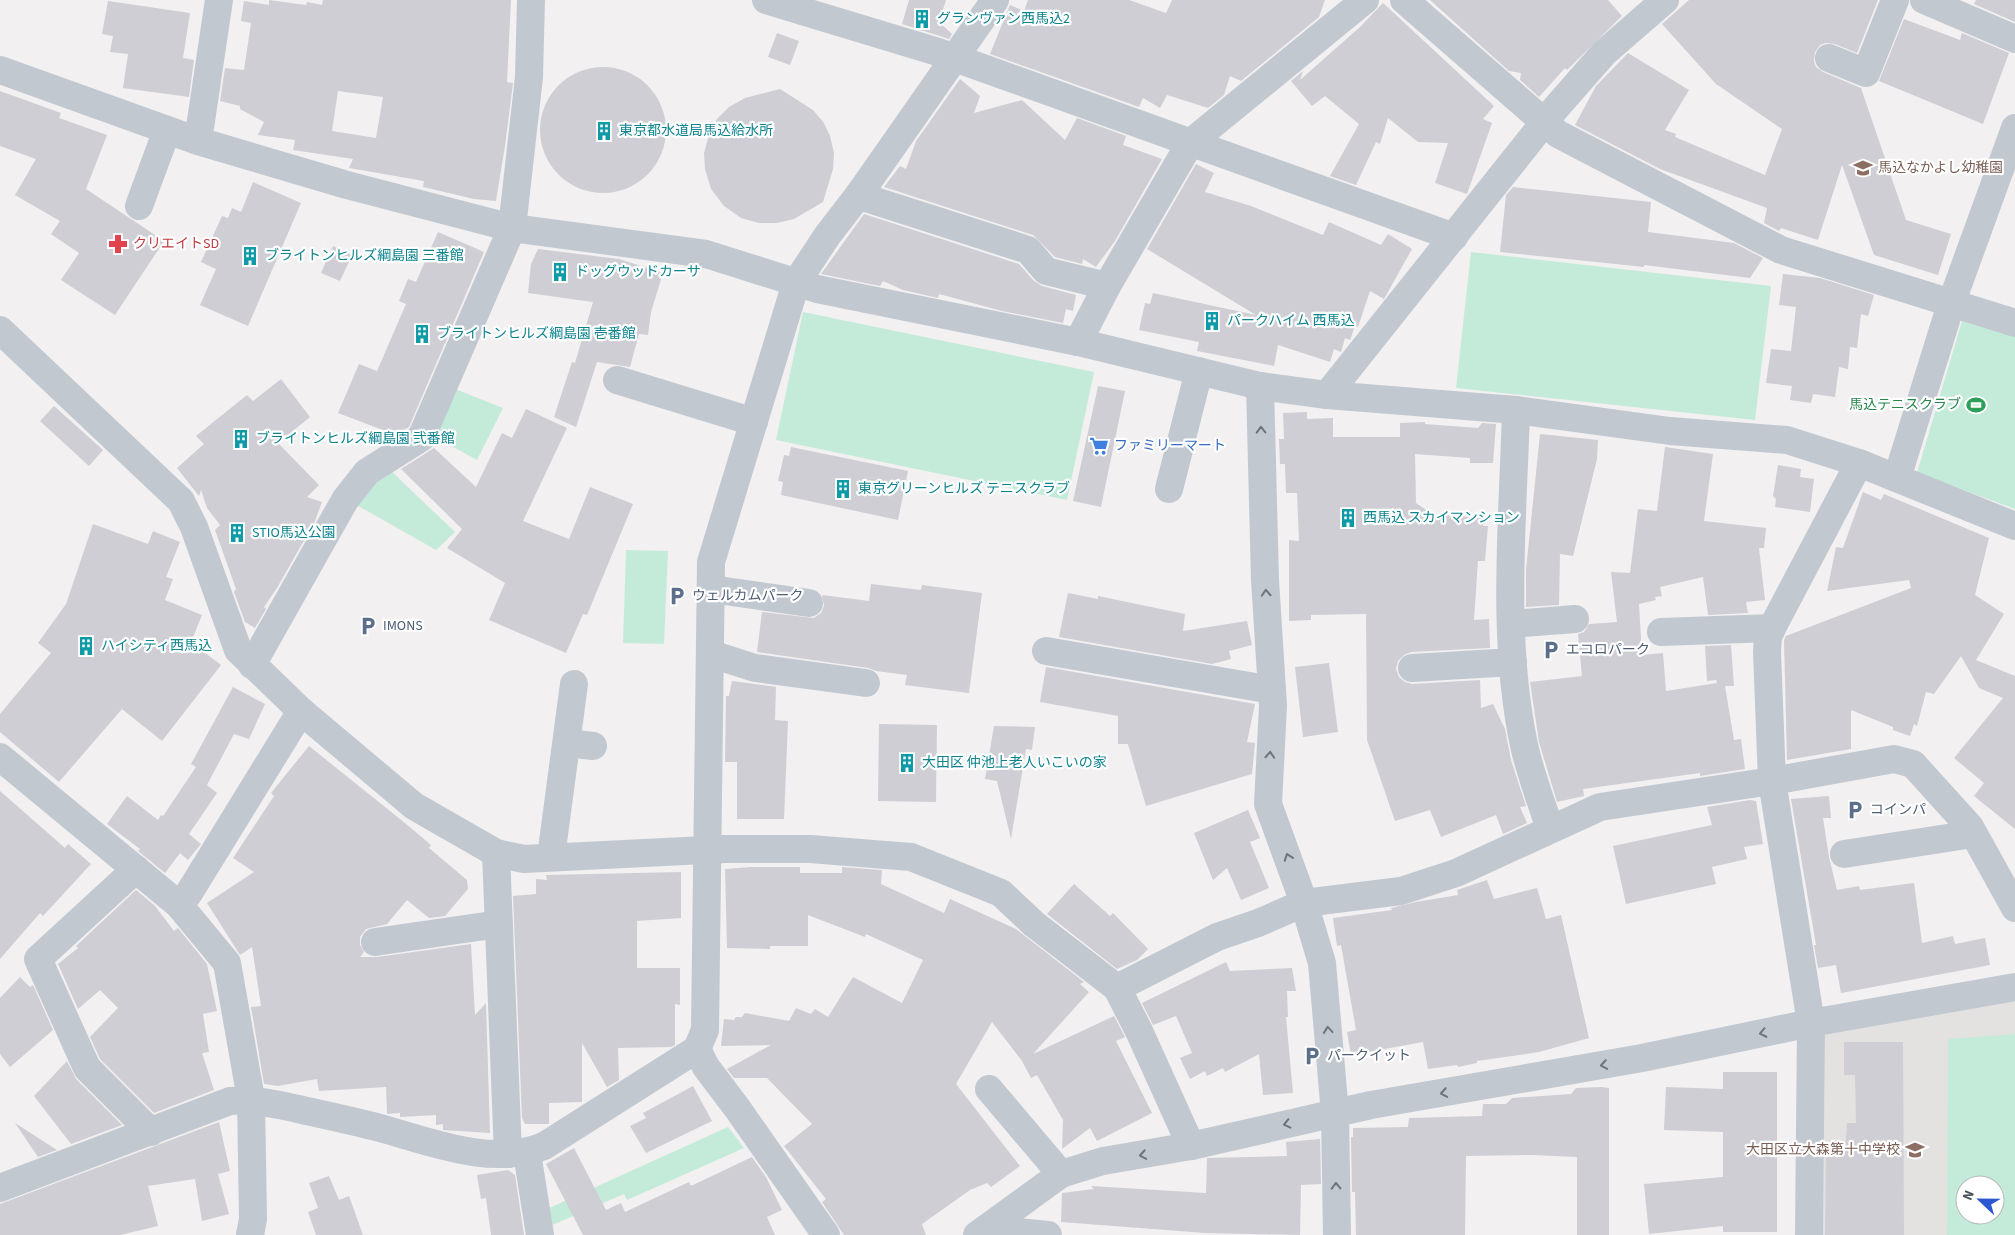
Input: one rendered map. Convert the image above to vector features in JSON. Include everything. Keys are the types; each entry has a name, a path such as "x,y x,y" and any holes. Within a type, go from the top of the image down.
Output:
{"street":[{"path":"198,141 219,0"},
{"path":"252,665 345,500 367,472 421,438 512,228 529,77 531,0"},
{"path":"766,0 954,58 1190,143 1391,209 1454,237"},
{"path":"0,1188 230,1101 251,1099 354,1121 458,1149 517,1153 544,1146 697,1049 706,1030 711,562 796,283 827,236 860,193 995,0"},
{"path":"1078,342 1107,286 1190,143 1365,0"},
{"path":"1404,0 1558,134 1781,250 2015,323"},
{"path":"1327,395 1544,123 1604,53 1665,0"},
{"path":"1829,58 1866,73 1895,0"},
{"path":"1924,0 2015,39"},
{"path":"0,70 198,141 346,185 512,228 706,254 719,265 901,308 1078,342 1260,386 1327,395 1516,410 1670,431 1786,440 1897,478 2015,526"},
{"path":"1897,478 1952,304 2015,128"},
{"path":"139,206 167,130"},
{"path":"860,193 869,198 1028,250 1046,271 1107,286"},
{"path":"0,330 93,408 180,501 194,527 238,650 301,711 414,806 496,853 524,859 725,849 810,849 911,857 1001,893 1034,924 1117,988 1139,1031 1191,1146"},
{"path":"1169,489 1199,371"},
{"path":"617,380 754,422"},
{"path":"1260,386 1265,580 1272,690 1268,804 1304,903 1322,963 1335,1114 1337,1235"},
{"path":"1516,410 1513,662 1524,745 1550,829"},
{"path":"1809,1235 1811,1023 1772,781 1767,652 1768,637 1772,628 1859,464"},
{"path":"711,589 809,603"},
{"path":"1512,624 1576,619"},
{"path":"1661,632 1772,628"},
{"path":"1046,651 1272,690"},
{"path":"711,654 755,668 866,684"},
{"path":"1412,668 1513,662"},
{"path":"551,857 574,684"},
{"path":"179,905 189,893 301,711"},
{"path":"567,743 593,746"},
{"path":"0,757 179,905 227,963 251,1099 253,1218 250,1235"},
{"path":"1117,988 1217,937 1258,923 1304,903 1401,891 1456,873 1600,807 1772,781 1894,759 1913,764 1973,834 2015,908"},
{"path":"1844,854 1973,834"},
{"path":"496,853 499,924 517,1153 540,1235"},
{"path":"136,869 38,960 87,1068 151,1132"},
{"path":"375,942 499,924"},
{"path":"982,1232 1061,1174 1103,1161 1191,1146 1335,1114 1642,1058 1811,1023 2015,987"},
{"path":"697,1049 706,1067 826,1235"},
{"path":"989,1089 1061,1174"},
{"path":"982,1232 1048,1235"}],"shaded area":[{"name":"大田区立大森第十中学校","path":"2015,996 2015,1235 1814,1235 1821,1032"}],"green space":[{"path":"1471,252 1771,286 1755,420 1456,388"},
{"path":"803,312 1094,372 1067,500 776,440"},
{"name":"馬込テニスクラブ","path":"1962,321 2015,336 2015,509 1917,473"},
{"path":"455,389 503,408 477,460 433,436"},
{"path":"390,470 455,532 436,550 355,504 369,486"},
{"path":"626,550 668,551 664,644 623,643"},
{"path":"2015,1034 2015,1235 1947,1235 1948,1039"},
{"path":"728,1127 744,1148 627,1200 624,1194 550,1226 547,1209"}],"building":[{"path":"269,0 306,5 307,2 322,5 323,0 511,0 507,82 513,83 496,201 474,199 423,187 424,181 349,168 353,159 293,150 295,140 258,135 264,122 240,109 240,106 220,101 225,68 244,70 251,23 241,21 244,1 269,5","holes":["338,91 383,97 376,138 332,131"]},
{"name":"グランヴァン西馬込2","path":"909,0 946,0 939,22 952,34 949,39 902,24"},
{"path":"1028,0 1129,0 1166,13 1172,0 1325,0 1319,17 1241,81 1230,76 1224,95 1208,108 1167,95 1160,108 1143,98 1139,107 990,54 1010,5 1024,11"},
{"path":"1430,0 1608,0 1622,16 1567,70 1565,68 1539,97 1520,80 1521,73 1509,71"},
{"path":"1689,0 1878,0 1857,53 1835,44 1826,43 1820,45 1815,52 1814,61 1816,67 1823,72 1861,88 1906,220 1951,234 1938,275 1874,255 1842,165 1818,240 1781,228 1779,231 1764,223 1767,208 1660,169 1575,125 1596,86 1628,53 1689,90 1665,130 1676,134 1675,137 1765,175 1782,129 1716,84 1662,24"},
{"path":"1976,0 2015,0 2015,22 1974,4"},
{"path":"108,1 190,13 183,58 194,60 189,97 123,88 128,54 110,52 113,36 102,34"},
{"path":"1383,3 1494,106 1483,119 1492,123 1467,194 1435,183 1448,143 1418,142 1388,118 1380,144 1376,142 1356,185 1330,176 1359,124 1325,96 1312,106 1291,81 1303,71 1300,80 1360,27"},
{"path":"1904,19 1960,40 1962,33 2009,53 1983,124 1879,81"},
{"path":"777,33 799,41 790,65 768,57"},
{"name":"東京都水道局馬込給水所","path":"603,67 627,72 638,77 648,85 656,95 661,106 666,130 661,154 656,165 648,175 638,183 627,188 603,193 579,188 568,183 558,175 550,165 545,154 540,130 545,106 550,95 558,85 568,77 579,72"},
{"path":"960,79 980,96 974,113 1022,100 1065,140 1077,118 1126,136 1123,145 1162,159 1115,241 1096,267 1083,259 1082,264 1055,257 1033,235 884,187 900,166 906,169 916,141"},
{"path":"780,89 813,110 824,123 830,136 834,153 833,169 823,202 794,219 777,223 759,223 741,218 724,206 711,189 705,169 704,153 709,135 717,119 729,107 745,98"},
{"path":"0,91 61,113 59,118 107,135 86,189 164,241 115,315 61,280 79,253 51,234 60,221 15,195 36,159 0,146"},
{"path":"1196,164 1214,173 1205,192 1251,206 1323,235 1329,222 1381,245 1388,234 1412,249 1384,299 1370,291 1358,327 1355,326 1350,340 1345,338 1341,352 1334,349 1330,362 1278,345 1274,366 1197,351 1199,342 1139,330 1145,303 1150,304 1153,293 1256,315 1147,249"},
{"name":"ブライトンヒルズ綱島園 三番館","path":"253,182 301,203 248,326 200,305 216,269 201,262 222,216 228,218 232,208 241,212"},
{"path":"1513,187 1651,202 1648,232 1734,243 1763,258 1750,278 1644,265 1644,267 1500,252 1506,195"},
{"path":"864,214 1019,264 1034,281 1042,286 1076,295 1073,311 1066,309 1063,323 1002,311 939,294 938,298 903,290 883,281 880,286 821,274"},
{"name":"ブライトンヒルズ綱島園 壱番館","path":"438,232 484,252 409,427 396,435 338,413 359,364 377,371 406,304 399,301 408,279 416,282"},
{"path":"333,246 352,255 340,281 321,273"},
{"path":"538,249 619,259 663,273 651,312 648,335 639,334 630,367 597,362 576,427 554,417 572,362 575,363 593,302 528,293 531,264"},
{"path":"1783,274 1820,278 1874,295 1868,316 1861,314 1857,348 1850,347 1848,369 1839,367 1835,397 1813,394 1811,403 1790,400 1792,386 1766,383 1771,349 1791,351 1796,307 1779,305"},
{"path":"281,379 310,417 278,443 319,485 307,497 322,502 315,521 264,607 266,609 255,628 245,622 234,592 236,589 215,530 220,525 207,508 201,490 199,496 177,468 204,444 196,436 247,395 253,401"},
{"name":"ファミリーマート","path":"1098,386 1125,391 1101,507 1073,501"},
{"path":"54,406 103,450 89,466 40,421"},
{"path":"526,409 567,428 523,521 569,539 590,487 633,504 587,615 583,614 566,653 489,620 505,583 447,548 462,529 401,469 434,448 476,487 502,433 512,438"},
{"path":"1307,412 1307,419 1333,418 1333,437 1400,437 1400,423 1425,422 1425,424 1478,428 1482,423 1496,424 1493,463 1470,463 1470,458 1415,454 1416,503 1432,514 1484,518 1483,526 1488,526 1485,561 1478,561 1474,620 1489,619 1490,648 1411,652 1404,655 1398,661 1396,669 1399,677 1405,682 1412,684 1480,680 1481,708 1493,704 1505,729 1511,760 1526,806 1520,807 1527,823 1503,834 1496,815 1441,837 1430,810 1395,821 1367,740 1366,614 1311,615 1311,620 1289,621 1289,540 1299,541 1297,493 1286,493 1285,464 1280,464 1279,439 1284,439 1283,413"},
{"path":"1540,434 1598,440 1597,459 1573,556 1560,554 1559,605 1526,607 1526,570"},
{"name":"東京グリーンヒルズ テニスクラブ","path":"791,447 908,471 898,520 781,495 783,482 778,481 784,455 789,456"},
{"path":"1665,447 1713,454 1704,521 1766,528 1764,548 1759,548 1765,600 1746,602 1748,613 1708,615 1703,577 1660,587 1662,596 1655,597 1656,600 1639,604 1642,655 1663,653 1666,691 1717,683 1716,680 1707,681 1705,646 1731,645 1734,686 1725,686 1734,740 1741,739 1745,769 1700,776 1700,773 1583,789 1584,796 1557,802 1539,742 1530,682 1582,676 1578,634 1584,632 1589,624 1617,622 1611,572 1630,573 1638,509 1657,511"},
{"path":"1778,465 1801,469 1800,477 1814,479 1810,512 1775,507 1776,499 1773,496"},
{"path":"1863,492 1881,500 1884,494 1989,538 1975,595 2004,614 1976,660 2015,676 2015,829 1974,796 1984,783 1954,758 2003,698 1979,688 1961,656 1934,694 1926,692 1917,726 1914,724 1910,736 1851,710 1851,749 1787,760 1784,640 1786,636 1911,588 1909,580 1827,591 1836,547 1843,548"},
{"path":"93,524 148,544 153,531 180,542 166,577 173,579 165,600 202,615 191,642 221,665 162,741 122,709 59,782 0,732 0,714 51,653 38,643 66,604"},
{"path":"871,584 921,590 922,585 982,593 969,693 905,685 907,675 757,652 762,612 814,618 821,613 824,606 822,595 869,601"},
{"path":"1068,593 1098,599 1098,596 1185,614 1183,631 1247,621 1252,645 1229,651 1231,659 1212,664 1059,637"},
{"path":"1329,663 1338,732 1303,737 1295,667"},
{"path":"1046,667 1255,704 1247,742 1255,743 1252,774 1146,806 1128,744 1118,744 1118,716 1040,702"},
{"path":"732,681 776,687 775,720 788,721 784,819 737,819 737,762 725,762 726,696 729,696"},
{"path":"233,687 265,704 249,739 234,734 207,785 217,793 189,834 201,844 188,860 180,853 165,873 138,851 140,849 107,824 127,796 158,820 161,815 163,816 196,767 191,764"},
{"name":"大田区 仲池上老人いこいの家","path":"879,724 937,725 936,802 878,801"},
{"path":"994,726 1035,727 1032,750 1026,749 1011,839 997,781 985,779"},
{"path":"309,746 431,845 429,848 467,880 468,889 445,916 429,918 407,900 387,924 366,929 360,937 360,945 364,952 360,957 377,957 471,944 475,1015 486,1003 490,1133 443,1130 443,1124 436,1125 436,1115 400,1117 400,1113 387,1114 386,1087 319,1091 317,1079 278,1086 264,1084 251,1007 261,1006 252,947 240,955 207,903 254,872 233,858 274,796 271,793"},
{"path":"0,791 65,848 68,844 91,864 43,916 40,913 0,959"},
{"path":"1829,796 1831,818 1823,818 1829,857 1837,890 1859,886 1860,890 1914,883 1922,943 1953,936 1955,944 1985,938 1990,965 1841,993 1836,965 1818,968 1814,945 1816,945 1791,799"},
{"path":"1750,800 1756,801 1763,844 1744,847 1747,859 1712,867 1716,884 1626,904 1613,846 1712,825 1707,807"},
{"path":"1248,810 1260,838 1250,842 1269,888 1241,900 1227,868 1213,880 1194,833"},
{"path":"800,867 800,873 842,873 842,867 882,870 881,884 944,913 950,899 1016,929 1084,982 1080,984 1089,992 1033,1054 1114,1016 1125,1037 1116,1041 1152,1113 1097,1141 1090,1128 1062,1149 1063,1120 1037,1075 1031,1078 1022,1061 992,1022 956,1084 1020,1166 991,1187 987,1183 970,1190 922,1224 926,1235 844,1235 822,1202 826,1199 784,1146 812,1124 767,1078 734,1078 727,1069 771,1045 721,1046 724,1019 734,1020 736,1017 742,1017 745,1013 789,1021 796,1008 811,1014 815,1009 828,1017 853,977 902,1003 923,960 866,934 865,937 808,915 808,946 770,946 770,949 727,948 725,869"},
{"path":"681,872 681,918 637,921 637,968 680,968 680,1005 675,1004 675,1045 671,1047 618,1048 619,1080 607,1087 582,1043 582,1102 549,1103 549,1124 525,1124 522,1118 513,896 536,894 536,879 547,880 546,875"},
{"path":"1487,880 1494,899 1537,888 1546,919 1561,915 1589,1038 1539,1052 1477,1061 1477,1063 1458,1067 1457,1065 1428,1069 1423,1042 1351,1055 1347,1032 1356,1030 1341,945 1337,946 1333,918 1392,910 1391,908 1416,902 1458,895 1457,890"},
{"path":"1074,884 1110,916 1113,913 1148,949 1137,960 1117,969 1047,914"},
{"path":"136,890 155,906 174,931 178,928 207,964 217,1011 203,1014 209,1052 202,1053 214,1090 154,1113 100,1059 90,1037 118,1008 100,990 78,1009 58,964 78,948 76,946"},
{"path":"1226,962 1230,971 1292,968 1296,991 1287,991 1288,1017 1286,1017 1293,1093 1263,1095 1259,1054 1225,1072 1223,1068 1207,1076 1205,1071 1190,1079 1180,1058 1192,1053 1176,1016 1153,1025 1142,1003"},
{"path":"20,977 30,987 33,985 53,1030 10,1067 0,1054 0,998"},
{"path":"1844,1042 1903,1042 1904,1235 1825,1235 1826,1142 1846,1141 1847,1123 1856,1123 1855,1075 1844,1075"},
{"path":"67,1061 76,1079 122,1125 71,1144 34,1096"},
{"path":"1723,1072 1777,1072 1777,1232 1723,1232 1723,1226 1649,1234 1644,1184 1723,1177 1723,1132 1664,1130 1666,1087 1723,1089"},
{"path":"693,1086 712,1121 646,1153 630,1126 646,1118 643,1113"},
{"path":"1576,1088 1609,1088 1609,1235 1577,1235 1577,1157 1532,1155 1466,1156 1465,1235 1356,1235 1355,1192 1352,1192 1351,1137 1353,1137 1353,1128 1408,1127 1409,1118 1482,1116 1483,1104 1506,1104 1512,1098 1571,1094"},
{"path":"219,1122 230,1171 218,1174 229,1214 202,1221 195,1179 148,1186 158,1226 120,1235 0,1235 0,1204"},
{"path":"15,1123 57,1150 38,1157"},
{"path":"1320,1139 1321,1184 1301,1185 1300,1235 1205,1233 1061,1222 1062,1193 1094,1189 1091,1186 1206,1193 1207,1158 1287,1156 1286,1142"},
{"path":"574,1148 606,1210 621,1203 625,1212 689,1182 691,1186 752,1157 766,1177 782,1210 767,1217 775,1235 583,1235 546,1164"},
{"path":"508,1170 515,1175 524,1235 491,1235 486,1198 481,1199 477,1175"},
{"path":"329,1176 339,1200 349,1196 363,1235 316,1235 308,1212 318,1208 309,1183"}],"place":[{"name":"グランヴァン西馬込2","path":"922,19"},
{"name":"東京都水道局馬込給水所","path":"604,131"},
{"name":"馬込なかよし幼稚園","path":"1863,168"},
{"name":"クリエイトSD","path":"118,244"},
{"name":"ブライトンヒルズ綱島園 三番館","path":"250,256"},
{"name":"ドッグウッドカーサ","path":"560,272"},
{"name":"パークハイム 西馬込","path":"1212,321"},
{"name":"ブライトンヒルズ綱島園 壱番館","path":"422,334"},
{"name":"馬込テニスクラブ","path":"1976,405"},
{"name":"ブライトンヒルズ綱島園 弐番館","path":"241,439"},
{"name":"ファミリーマート","path":"1099,446"},
{"name":"東京グリーンヒルズ テニスクラブ","path":"843,489"},
{"name":"西馬込 スカイマンション","path":"1348,518"},
{"name":"STIO馬込公園","path":"237,533"},
{"name":"ウェルカムパーク","path":"677,596"},
{"name":"IMONS","path":"368,626"},
{"name":"ハイシティ西馬込","path":"86,646"},
{"name":"エコロパーク","path":"1551,650"},
{"name":"大田区 仲池上老人いこいの家","path":"907,763"},
{"name":"コインパ","path":"1855,810"},
{"name":"パークイット","path":"1312,1056"},
{"name":"大田区立大森第十中学校","path":"1915,1150"}]}
